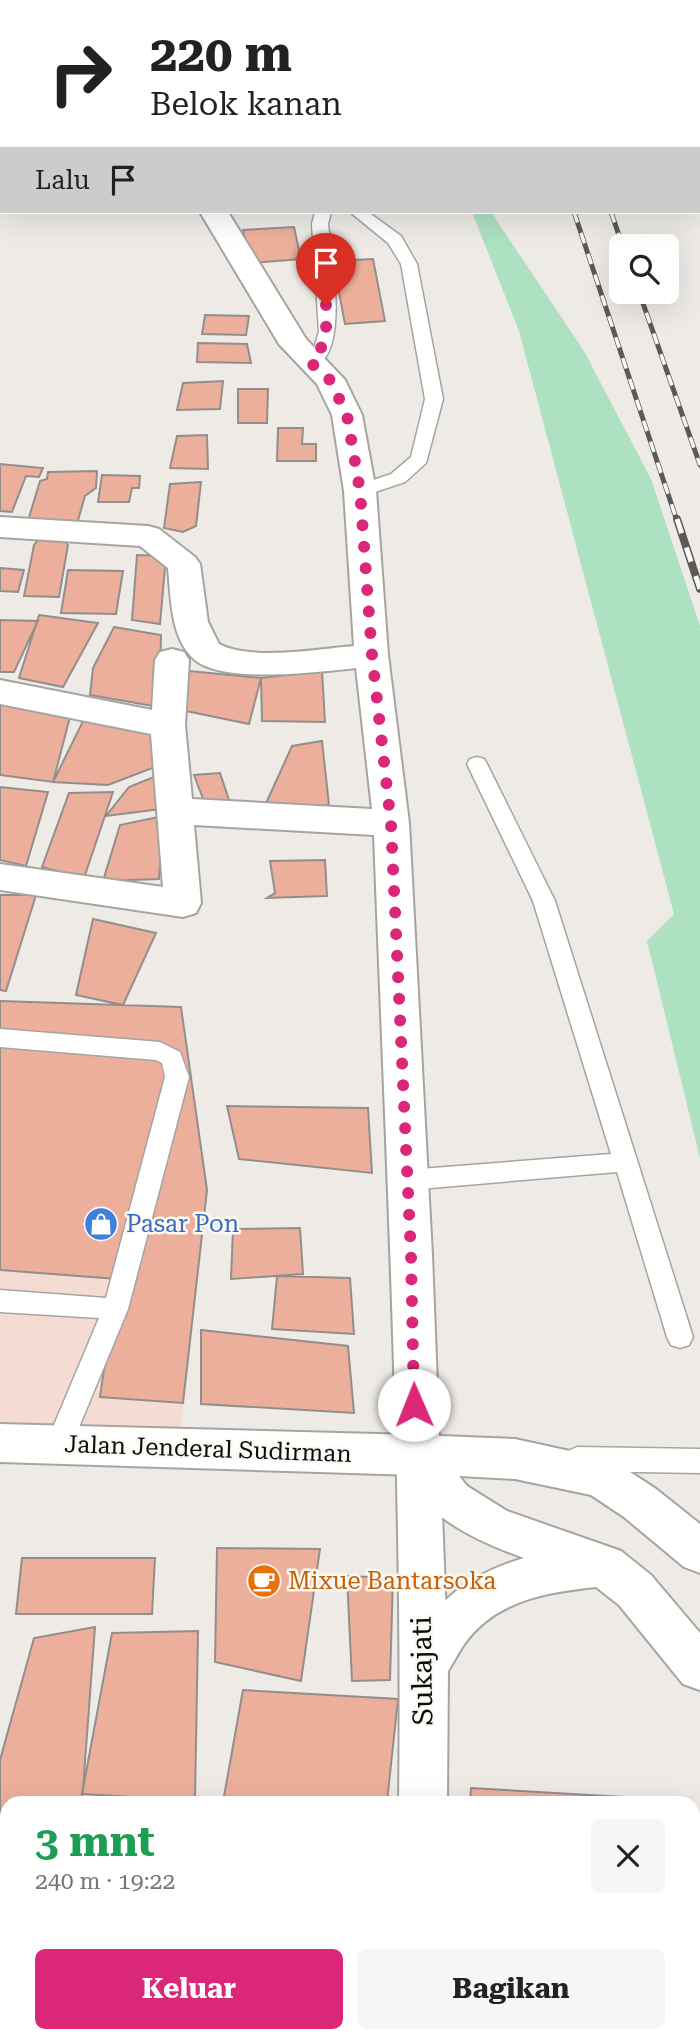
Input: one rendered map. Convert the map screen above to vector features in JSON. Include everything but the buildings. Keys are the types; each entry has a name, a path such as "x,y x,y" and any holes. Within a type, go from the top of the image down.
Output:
{"street":[{"name":"Sukajati","path":"215,214 294,344 330,380 347,415 360,491 372,655 391,824 424,1668 423,1796"},
{"path":"0,527 148,536 184,564 192,622 207,652 216,657 244,662 288,662 372,655"},
{"path":"0,877 183,903 168,725 172,660"},
{"path":"0,692 168,725"},
{"path":"176,811 391,824"},
{"name":"Jalan Jenderal Sudirman","path":"0,1443 515,1458 602,1478 640,1503 700,1552"},
{"path":"415,1455 451,1500 492,1526 605,1566 635,1590 700,1668"},
{"path":"424,1668 453,1622 501,1585 550,1570 605,1566"}],"lane":[{"path":"311,363 322,349 328,332 320,224 322,214"},
{"path":"360,491 398,478 420,459 434,399 409,264 395,240 361,214"},
{"path":"477,764 544,901 680,1337"},
{"path":"0,1038 160,1051 172,1058 177,1077 115,1309 59,1444"},
{"path":"407,1180 625,1162"},
{"path":"0,1301 115,1309"},
{"path":"515,1458 700,1461"}],"shaded area":[{"name":"Pasar Pon","path":"0,1001 197,1258 179,1448 0,1443"}],"green space":[{"path":"473,214 492,214 584,351 651,479 700,626 700,1158 647,941 674,914 519,331"}],"railway":[{"path":"575,214 677,521"},
{"path":"612,214 619,234"},
{"path":"643,304 700,465"},
{"path":"677,519 700,589"}],"place":[{"name":"Pasar Pon","path":"101,1224"},
{"name":"Mixue Bantarsoka","path":"264,1581"}],"route":[{"path":"326,305 328,332 322,349 311,363 330,380 347,415 360,491 372,655 391,824 411,1255 414,1405"}]}
